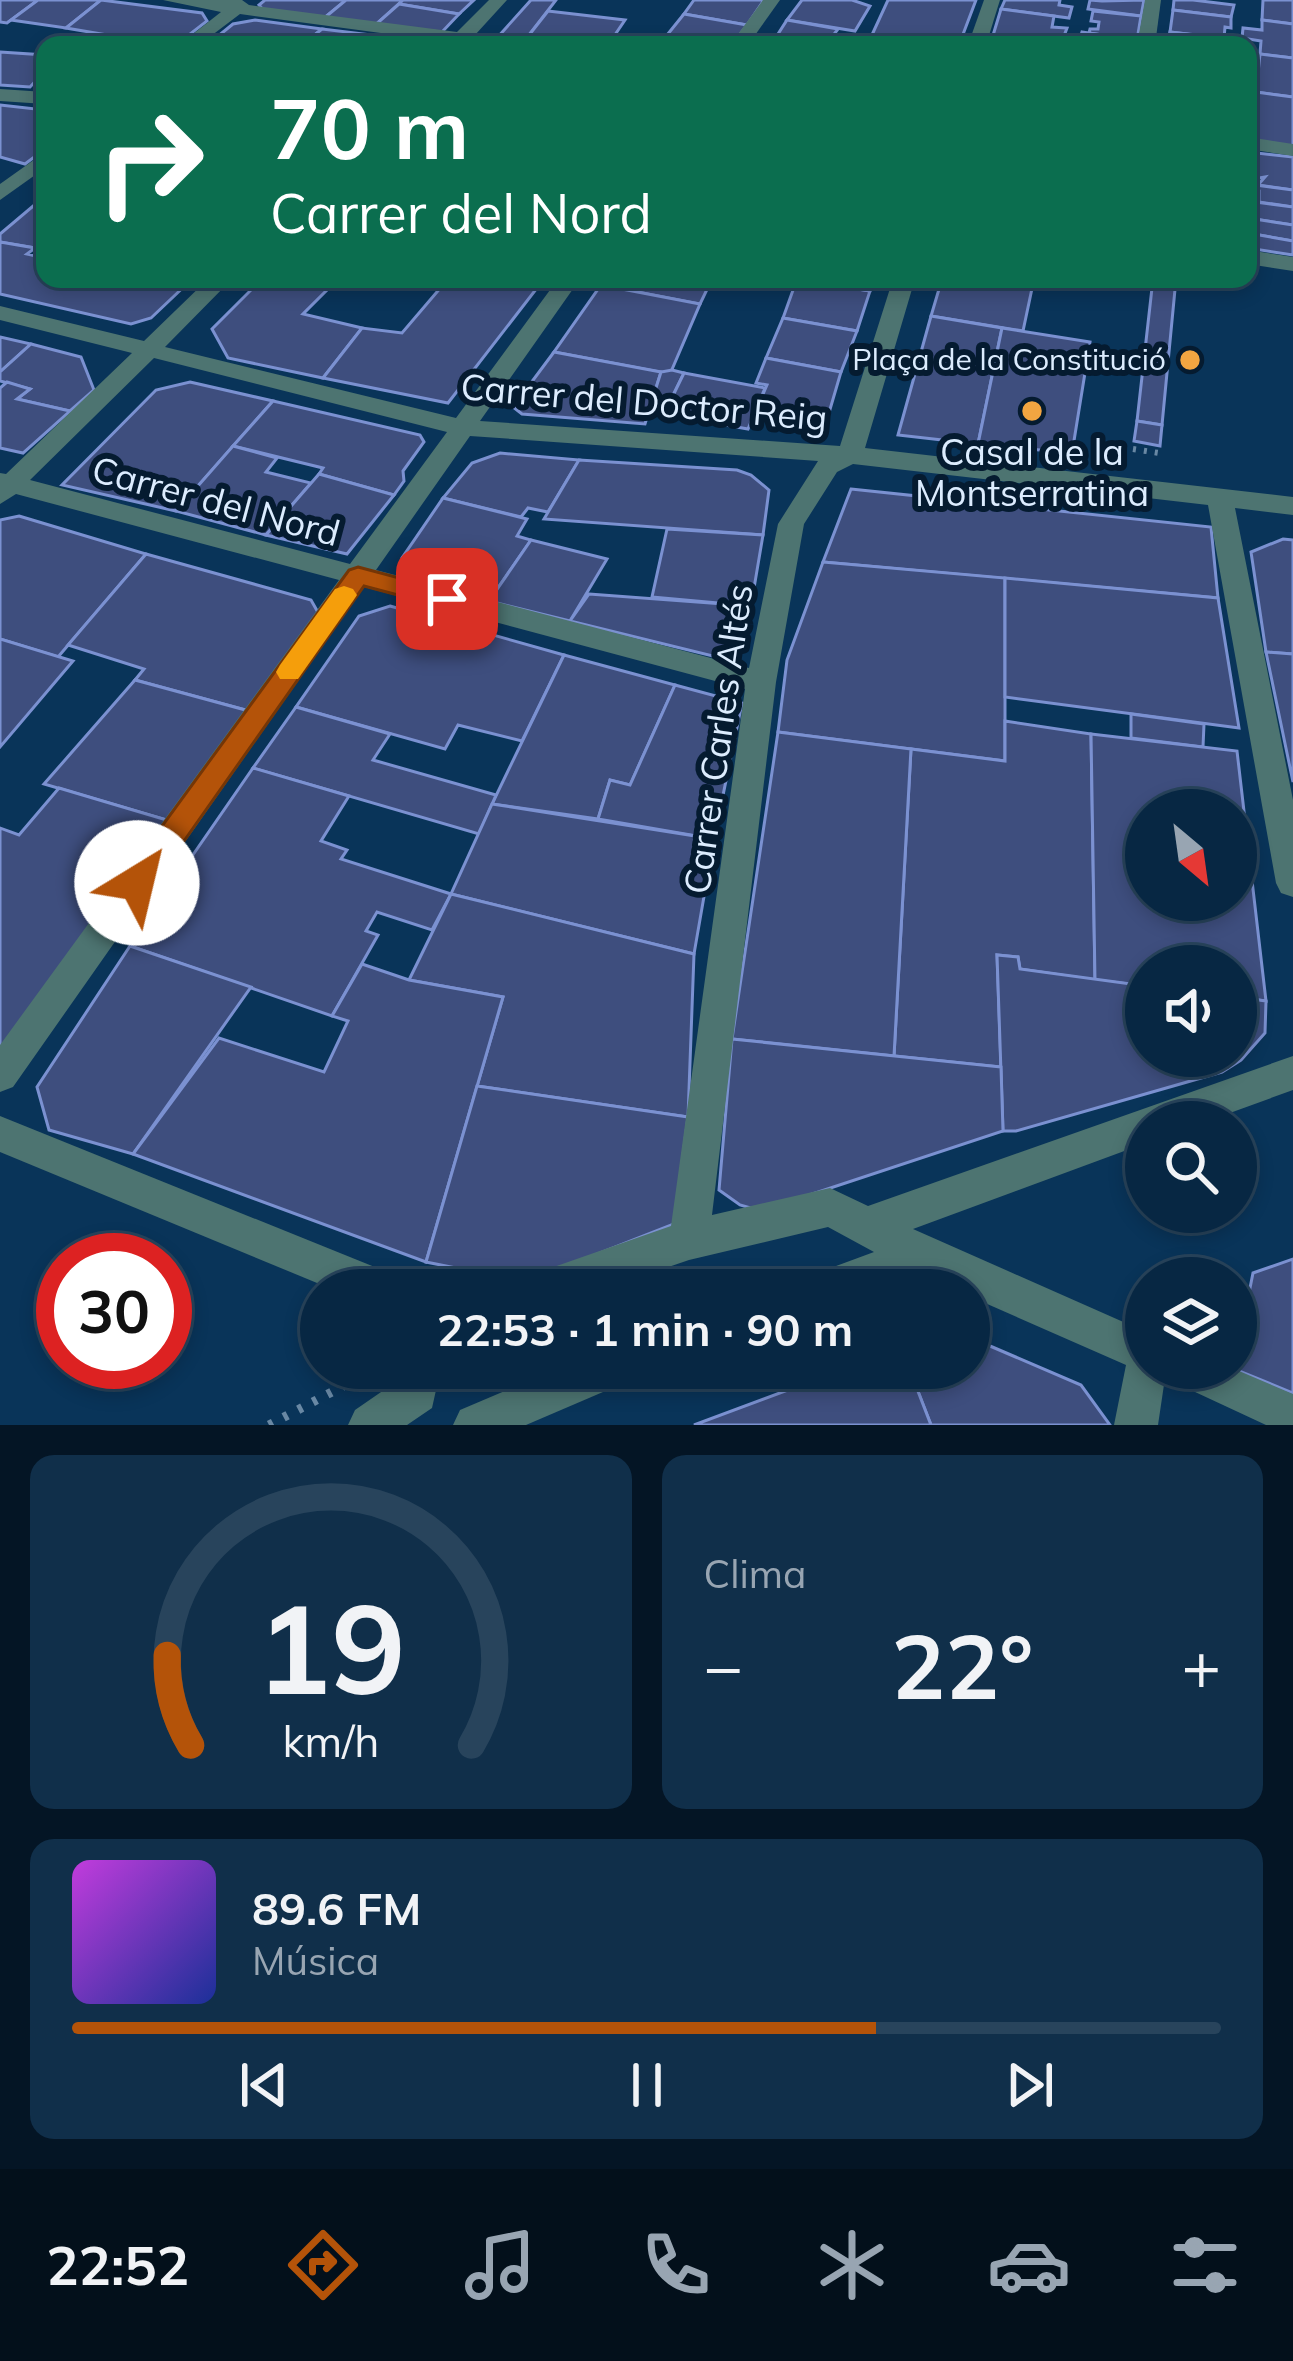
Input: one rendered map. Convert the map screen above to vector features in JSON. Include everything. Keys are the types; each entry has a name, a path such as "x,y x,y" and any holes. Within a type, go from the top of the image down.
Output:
{"street":[{"path":"171,0 241,5 423,36"},
{"path":"464,36 499,0"},
{"path":"746,36 772,0"},
{"path":"980,36 992,0"},
{"path":"1148,36 1154,0"},
{"path":"200,36 241,5"},
{"path":"0,95 36,97"},
{"path":"1257,144 1293,150"},
{"path":"0,194 36,165"},
{"path":"1257,258 1293,264"},
{"path":"4,486 212,288"},
{"path":"0,1075 563,288"},
{"name":"Carrer Carles Altés","path":"689,1240 761,682 790,524 828,466 850,454 901,288"},
{"name":"Carrer del Doctor Reig","path":"0,313 464,428 850,454 1293,506"},
{"name":"Carrer del Nord","path":"4,486 761,682"},
{"path":"1220,498 1293,883"},
{"path":"1215,1101 1293,1073"},
{"path":"0,1134 331,1269"},
{"path":"865,1227 1125,1134"},
{"path":"604,1269 689,1240 830,1207 921,1255 1125,1344"},
{"path":"882,1269 921,1255"},
{"path":"370,1425 418,1389"},
{"path":"475,1425 560,1389"},
{"path":"1136,1425 1142,1389"},
{"path":"1232,1389 1293,1415"}],"path":[{"path":"1133,449 1159,454"},
{"path":"269,1425 339,1389"}],"building":[{"path":"0,0 38,0 7,23 0,22"},
{"path":"38,0 101,0 66,28 11,20"},
{"path":"101,0 202,13 207,21 188,36 106,36 66,28"},
{"path":"265,0 346,0 323,19 264,11 259,5"},
{"path":"346,0 403,0 374,26 323,19"},
{"path":"403,0 474,0 459,14 399,4"},
{"path":"531,0 556,0 528,36 499,36"},
{"path":"694,0 764,0 747,25 684,14"},
{"path":"802,0 852,0 870,6 855,31 787,20"},
{"path":"888,0 976,0 962,36 871,36"},
{"path":"1005,0 1060,0 1059,5 1072,7 1069,18 1001,9"},
{"path":"1090,0 1144,0 1141,16 1088,9"},
{"path":"1174,0 1234,5 1231,17 1173,10"},
{"path":"1263,0 1293,0 1293,24 1262,20"},
{"path":"399,4 459,14 442,32 374,26"},
{"path":"1001,9 1054,16 1052,27 1067,28 1064,36 993,36"},
{"path":"1173,10 1231,17 1231,28 1225,27 1224,36 1170,32"},
{"path":"548,11 625,20 614,36 528,36"},
{"path":"1093,11 1141,16 1138,36 1089,33 1098,29 1099,22 1091,21"},
{"path":"684,14 747,25 739,36 666,36"},
{"path":"255,20 322,29 313,36 218,36 233,24"},
{"path":"787,20 838,29 833,36 777,36"},
{"path":"1262,20 1293,24 1293,58 1260,54 1257,36 1242,36 1243,28 1262,30"},
{"path":"322,29 372,35 371,36 313,36"},
{"path":"0,52 36,54 36,81 30,87 0,85"},
{"path":"1260,54 1293,58 1293,97 1257,92"},
{"path":"1257,92 1293,97 1293,147 1257,142"},
{"path":"0,105 36,109 36,156 25,164 0,157"},
{"path":"1257,153 1293,157 1293,190 1258,185 1265,177 1257,178"},
{"path":"1257,185 1293,190 1293,207 1259,202"},
{"path":"1257,202 1293,207 1293,225 1257,219"},
{"path":"36,204 36,247 0,242 0,234"},
{"path":"1257,219 1293,225 1293,241 1257,235"},
{"path":"1257,235 1293,241 1293,255 1257,249"},
{"path":"0,242 35,248 27,254 36,256 36,288 183,288 151,318 131,324 0,294"},
{"path":"253,288 329,288 303,314 362,328 323,378 228,358 212,329"},
{"path":"440,288 537,288 448,403 323,378 362,328 402,333"},
{"path":"599,288 700,304 670,374 554,352"},
{"path":"617,288 708,288 700,304"},
{"path":"794,288 870,291 857,331 783,318"},
{"path":"939,288 1032,288 1023,331 931,316"},
{"path":"1152,288 1175,288 1162,425 1137,421"},
{"path":"931,316 1002,328 978,444 898,435"},
{"path":"783,318 857,331 841,372 766,358"},
{"name":"Casal de la Montserratina","path":"1002,328 1090,342 1072,453 978,444"},
{"path":"0,337 31,344 0,372"},
{"path":"31,344 81,357 94,390 70,411 17,399 30,389 0,381 0,372"},
{"path":"554,352 661,372 645,424 522,414 513,407"},
{"path":"766,358 841,372 826,423 756,410 767,385 756,383"},
{"path":"661,372 684,373 664,414 649,410"},
{"path":"684,373 765,388 748,429 664,414"},
{"path":"7,382 30,389 17,399 70,411 23,453 0,448 0,388"},
{"path":"190,382 273,401 176,511 62,485 156,390"},
{"path":"273,401 420,435 424,442 403,471 404,481 394,495 319,474 323,468 233,446"},
{"path":"1137,421 1162,425 1160,446 1134,441"},
{"path":"233,446 277,458 266,472 311,483 266,535 176,511"},
{"path":"500,453 579,460 548,512 528,508 521,517 443,498 472,463"},
{"path":"579,460 737,470 751,475 769,490 763,535 544,519"},
{"path":"319,474 394,495 347,554 266,535"},
{"path":"851,489 1211,527 1218,598 823,562"},
{"path":"443,498 527,519 517,536 531,540 489,601 410,578 402,558"},
{"path":"19,516 146,554 58,657 0,639 0,520"},
{"path":"667,529 763,535 751,606 652,597"},
{"path":"1283,539 1293,540 1293,654 1266,652 1251,552"},
{"path":"531,540 607,559 570,621 489,601"},
{"path":"146,554 311,600 320,616 249,711 135,680 144,669 68,645"},
{"path":"823,562 1005,578 1005,761 778,732 787,660"},
{"path":"1005,578 1218,598 1239,728 1005,697"},
{"path":"589,594 751,606 740,653 725,659 570,621"},
{"path":"390,606 564,655 522,741 458,725 445,749 296,707 359,616"},
{"path":"0,639 73,661 0,747"},
{"path":"1266,652 1293,654 1293,782"},
{"path":"564,655 675,685 630,785 610,780 598,819 492,804"},
{"path":"135,680 249,711 170,821 44,784"},
{"path":"675,685 742,703 714,839 598,819 610,780 630,785"},
{"path":"296,707 390,734 373,760 496,795 479,834 253,768"},
{"path":"1131,714 1204,724 1203,747 1131,738"},
{"path":"1005,721 1091,734 1095,980 1020,969 1018,957 997,955 1001,1067 894,1056 911,749 1005,761"},
{"path":"778,732 911,749 894,1056 732,1039"},
{"path":"1091,734 1237,751 1241,789 1125,789 1125,921 1257,921 1266,1001 1257,1000 1257,945 1125,945 1125,984 1095,980"},
{"path":"253,768 349,796 321,841 347,850 341,859 451,894 432,930 377,912 366,931 378,935 332,1016 130,946"},
{"path":"59,788 170,821 0,1056 0,828 19,835"},
{"path":"492,804 714,839 694,954 451,894"},
{"path":"451,894 694,954 688,1117 477,1086 503,997 409,980"},
{"path":"130,946 251,987 133,1154 49,1130 37,1087"},
{"path":"997,955 1018,957 1020,969 1125,983 1125,1077 1205,1077 1016,1131 1003,1131"},
{"path":"362,964 409,980 503,997 426,1262 133,1154 219,1038 324,1072 348,1021 332,1016"},
{"path":"1257,1000 1266,1001 1265,1033 1257,1042"},
{"path":"732,1039 1001,1067 1003,1131 761,1211 740,1205 719,1190"},
{"path":"477,1086 688,1117 674,1224 559,1269 461,1269 426,1262"},
{"path":"1293,1259 1293,1393 1257,1378 1257,1272"},
{"path":"990,1346 1081,1385 1110,1425 931,1425 917,1389 990,1389"},
{"path":"791,1389 917,1389 931,1425 694,1425"}],"slow traffic":[{"path":"289,672 344,595"}],"place":[{"name":"Plaça de la Constitució","path":"1190,360"},
{"name":"Casal de la Montserratina","path":"1032,411"}],"route":[{"path":"137,883 358,576 447,599"}]}
